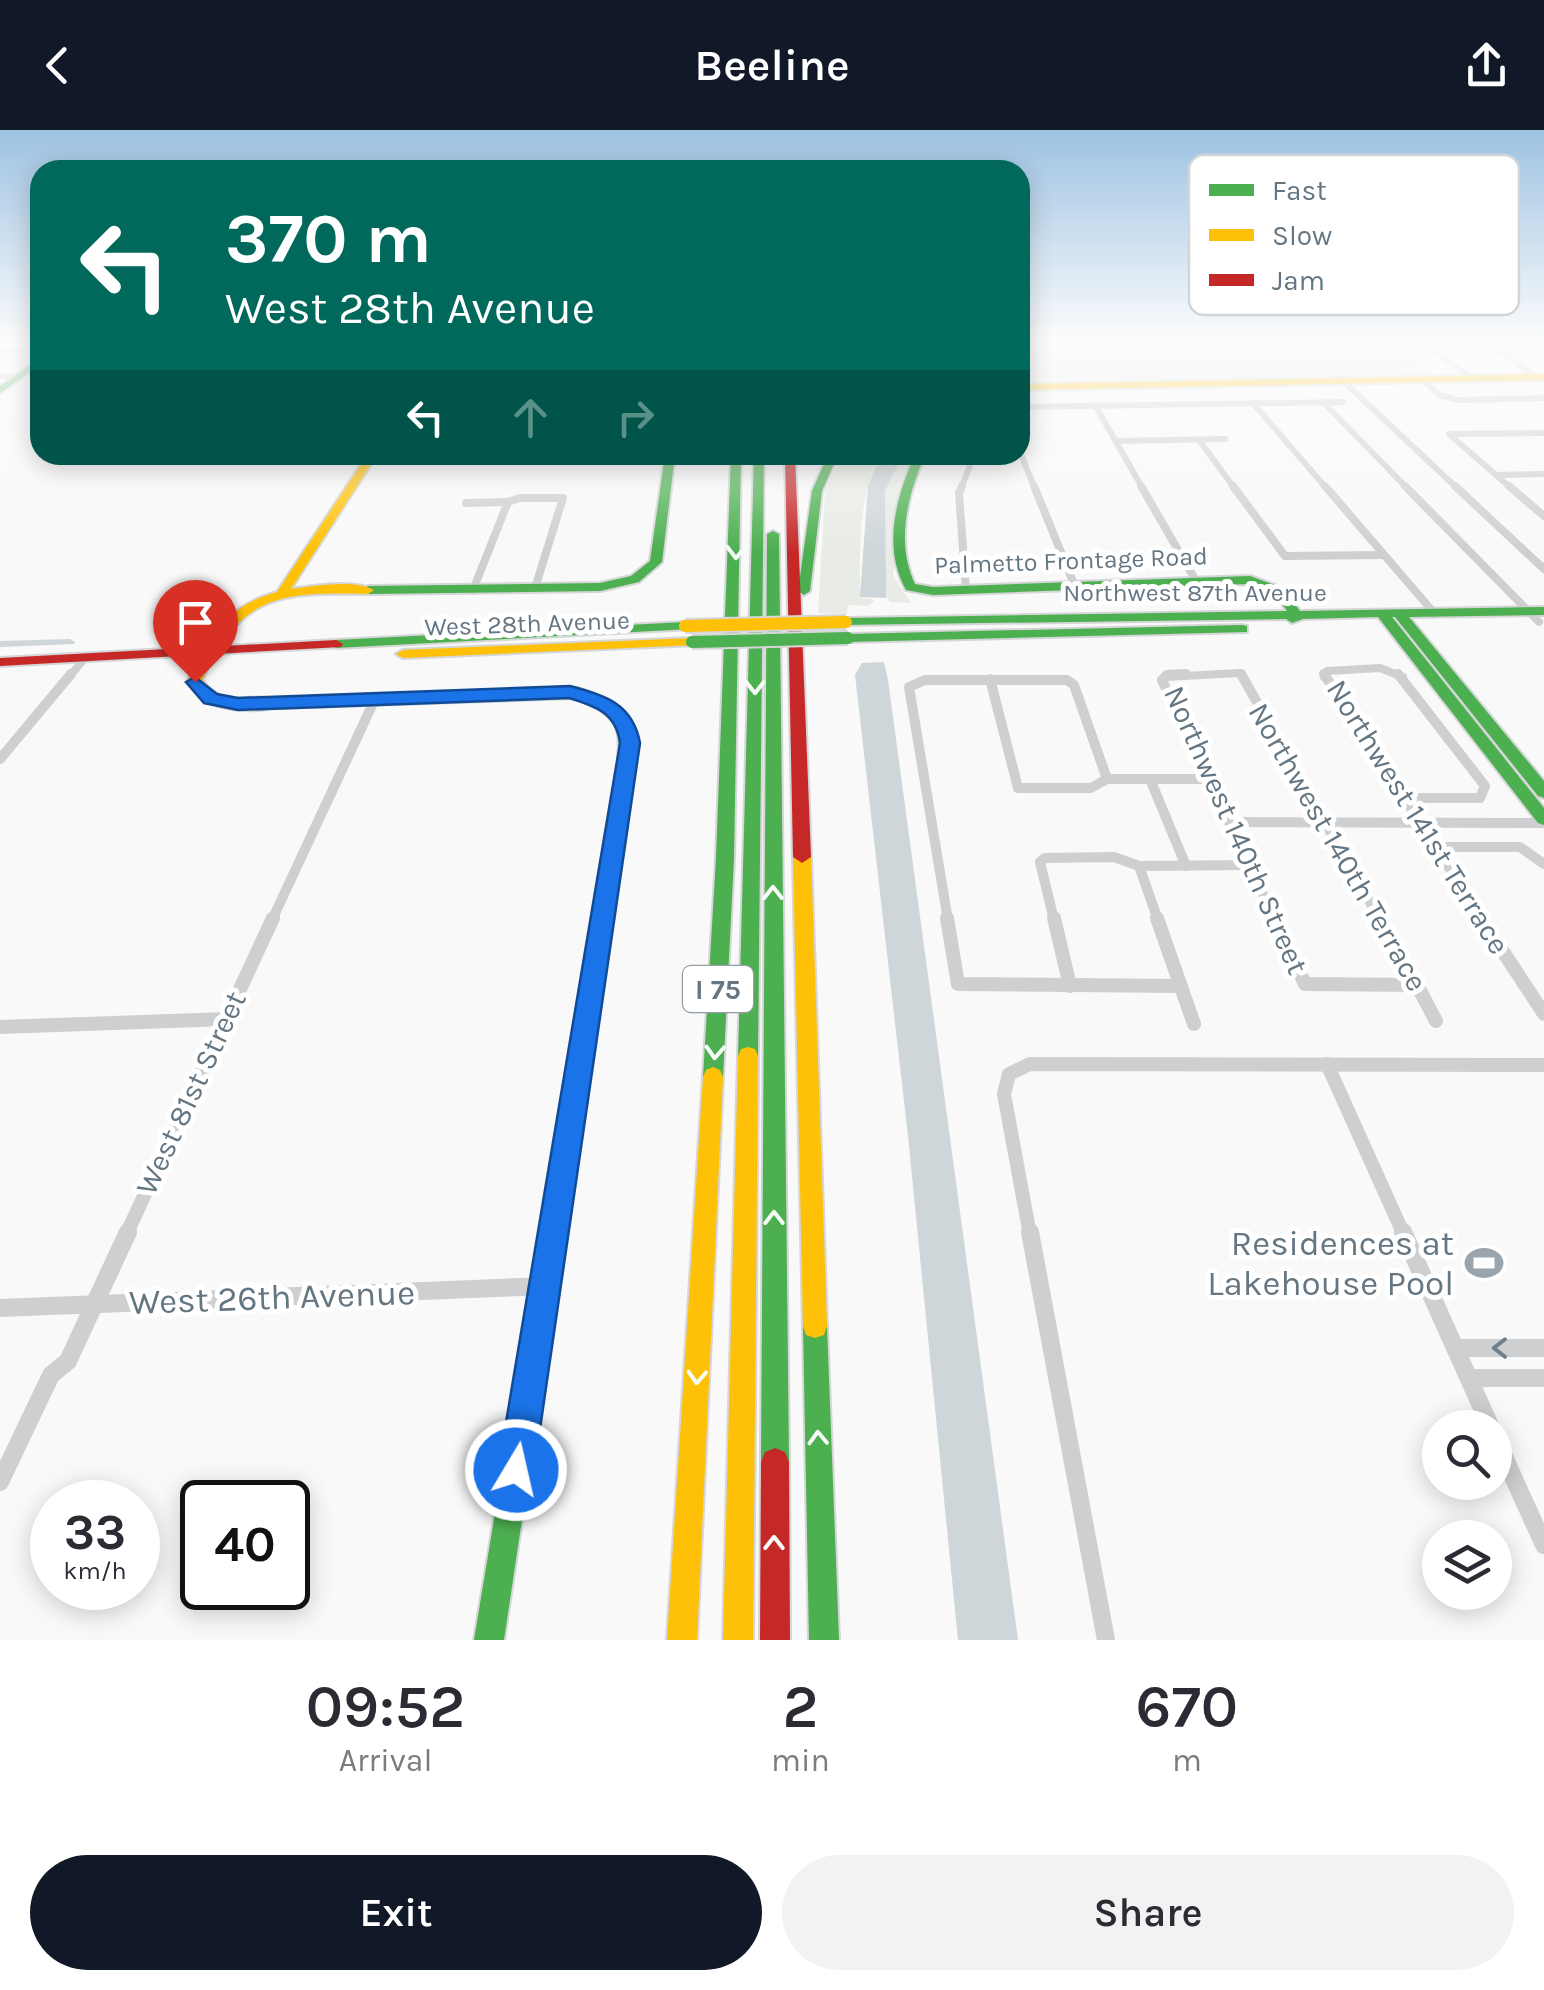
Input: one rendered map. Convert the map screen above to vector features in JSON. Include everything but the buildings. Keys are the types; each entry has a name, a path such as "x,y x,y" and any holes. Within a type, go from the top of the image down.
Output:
{"main road":[{"path":"281,594 365,465"},
{"path":"489,1640 630,743 628,728 619,712 598,698 562,691 272,704 217,702 195,682 211,638 231,617 250,604 281,594 608,586 631,581 647,572 656,559 669,465"},
{"name":"I 75","path":"682,1640 724,858 736,465"},
{"path":"738,1640 760,465"},
{"path":"772,465 774,1640"},
{"path":"790,465 824,1640"},
{"path":"796,613 808,582 816,490 828,465"},
{"name":"Palmetto Frontage Road","path":"916,465 904,491 902,575 910,587 966,590 1074,584 1262,582 1278,591 1298,617"},
{"path":"208,654 242,620 274,605 302,599 378,597 393,592"},
{"name":"Northwest 87th Avenue","path":"847,630 1298,617 1395,620 1436,614 1539,617"},
{"path":"1231,629 1298,617"},
{"name":"Northwest 87th Avenue","path":"847,630 1231,629 1539,617"},
{"path":"1395,620 1544,792"},
{"path":"1395,620 1544,821"},
{"name":"West 28th Avenue","path":"0,662 208,654 234,658 689,634 847,630"}],"street":[{"path":"1099,411 1196,581"},
{"path":"1260,411 1436,614"},
{"path":"1333,411 1539,617"},
{"path":"1376,411 1544,569"},
{"path":"1544,433 1449,434 1544,516"},
{"path":"1116,441 1225,439"},
{"path":"1200,440 1285,556 1383,555"},
{"path":"966,590 958,493 970,465"},
{"path":"1025,465 1074,584"},
{"path":"1496,474 1544,474"},
{"path":"466,502 563,498 535,588"},
{"path":"473,590 508,502"},
{"path":"0,759 85,658"},
{"name":"Northwest 141st Terrace","path":"1403,798 1480,798 1486,786 1402,676 1380,668 1327,671 1323,676 1544,1014"},
{"name":"Northwest 140th Street","path":"1240,673 1167,675 1162,680 1305,984 1417,985"},
{"name":"Northwest 140th Terrace","path":"1240,673 1436,1021"},
{"path":"990,679 1018,788 1091,788 1107,779 1208,779"},
{"path":"1107,779 1074,685 1067,680 925,680 908,687 958,984 1181,986"},
{"name":"West 81st Street","path":"0,1482 51,1375 68,1361 374,699"},
{"path":"1150,779 1186,866"},
{"path":"1229,822 1544,821"},
{"path":"1435,847 1520,848 1544,864"},
{"path":"1070,986 1040,862 1045,858 1114,857 1138,866 1250,866"},
{"path":"1138,866 1194,1024"},
{"path":"1525,986 1544,986"},
{"path":"0,1027 226,1019"},
{"path":"1106,1640 1004,1094 1006,1080 1016,1068 1030,1064 1544,1065"},
{"path":"1327,1064 1483,1410"},
{"name":"West 26th Avenue","path":"0,1308 545,1286"},
{"path":"1455,1348 1544,1348"},
{"path":"1469,1378 1544,1378"},
{"path":"1512,1474 1544,1544"}],"shaded area":[{"path":"837,465 876,465 864,505 860,543 860,597 875,600 868,606 848,605 847,614 818,613 825,491"},
{"path":"877,465 898,465 885,491 886,598 860,597 868,485"},
{"path":"898,465 910,465 900,485 893,576 911,603 890,602 883,592 885,491"},
{"path":"884,662 1018,1640 958,1640 908,1136 855,675 862,663"}],"waterway":[{"path":"161,629 213,619"},
{"path":"0,644 70,642"}],"traffic: fast":[{"path":"368,590 600,587 635,579 656,562 669,465"},
{"path":"713,1077 725,858 736,465"},
{"path":"748,1056 759,465"},
{"path":"804,591 817,491 829,465"},
{"path":"916,465 903,503 899,539 899,556 910,587 933,591 1250,580 1279,591 1298,617 1292,619"},
{"path":"773,534 775,1462"},
{"path":"846,622 1544,611"},
{"path":"1383,615 1544,819"},
{"path":"1400,615 1544,792"},
{"path":"336,644 685,626"},
{"path":"848,638 1242,629"},
{"path":"692,642 848,638"},
{"path":"274,703 577,693 618,715 626,732 625,778 489,1640"},
{"path":"815,1326 824,1640"}],"traffic: slow":[{"path":"281,595 366,465"},
{"path":"274,703 229,703 201,690 195,680 224,628 242,611 284,593 368,590"},
{"path":"685,626 846,622"},
{"path":"403,654 692,642"},
{"path":"802,857 815,1326"},
{"path":"738,1640 748,1056"},
{"path":"682,1640 713,1077"}],"traffic: jam":[{"path":"790,465 802,857"},
{"path":"0,662 336,644"},
{"path":"775,1462 775,1640"}],"place":[{"name":"Residences at Lakehouse Pool","path":"1484,1263"}],"route":[{"path":"195,682 210,699 238,704 570,692 606,702 627,724 630,743 516,1470"}]}
